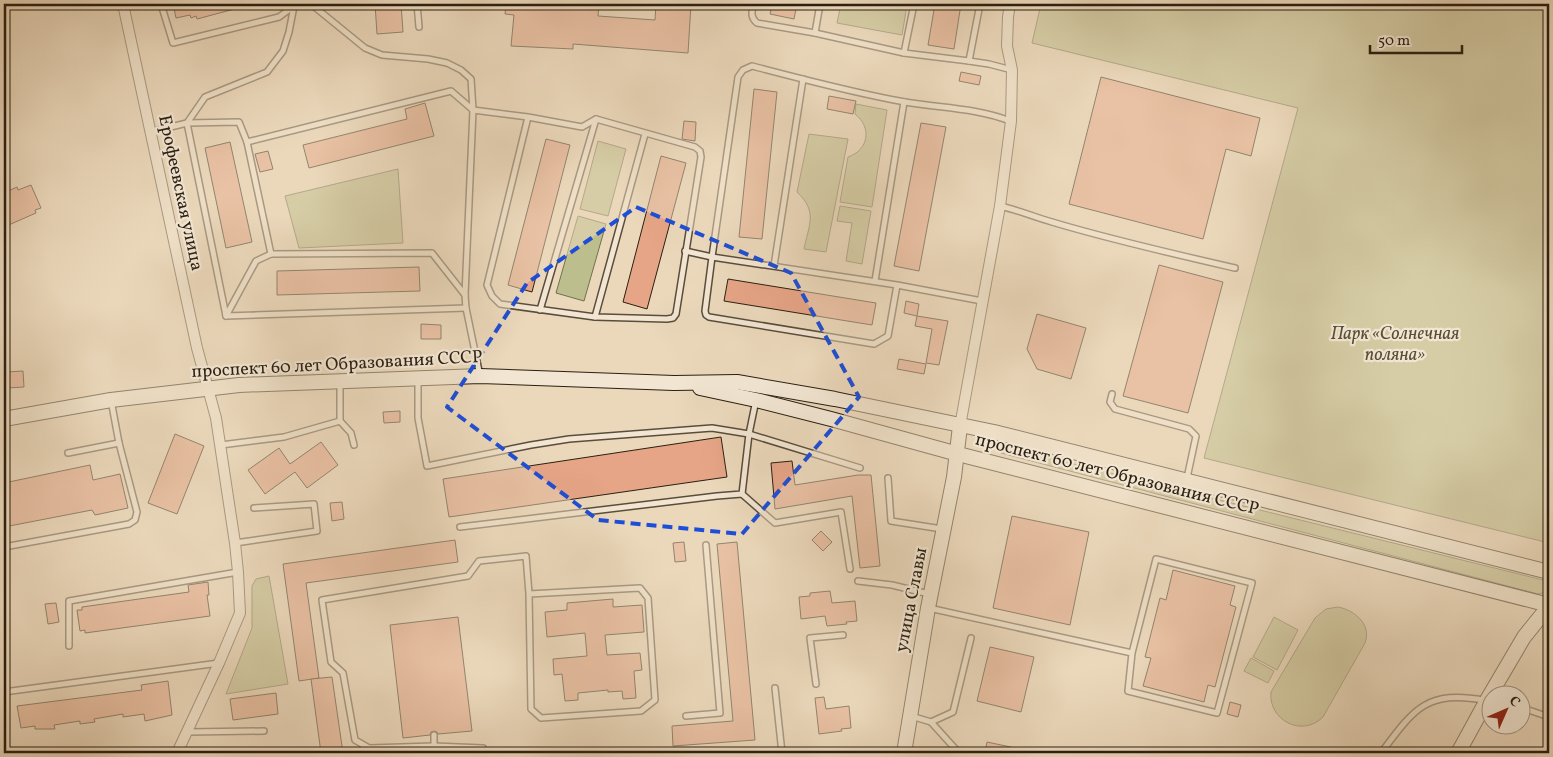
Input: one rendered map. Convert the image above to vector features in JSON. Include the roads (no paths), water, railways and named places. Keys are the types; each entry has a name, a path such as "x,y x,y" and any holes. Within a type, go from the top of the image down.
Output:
{"main road":[{"name":"проспект 60 лет Образования СССР","path":"4,419 111,400 239,385 480,376 674,383 737,382 994,432 1549,572"},
{"name":"проспект 60 лет Образования СССР","path":"674,383 756,400 958,454 1549,605"},
{"name":"улица Славы","path":"904,753 958,454 960,426"},
{"path":"1498,684 1524,638 1549,605"},
{"path":"1458,753 1480,715"}],"street":[{"name":"Ерофеевская улица","path":"123,4 197,348 209,389 221,445 238,572 240,613 177,753"},
{"path":"960,426 1000,206 1011,121 1012,70 1007,46 1010,4"}],"lane":[{"path":"162,4 173,43 279,17 295,5"},
{"path":"311,4 365,48 382,54 448,63 471,79 473,110 465,295 480,376"},
{"path":"417,4 419,27"},
{"path":"753,4 751,14 757,24 815,33 904,53 989,64 1012,70"},
{"path":"815,33 820,4"},
{"path":"904,53 914,4"},
{"path":"969,61 980,4"},
{"path":"226,316 187,123 206,97 267,72 283,51 295,5"},
{"path":"897,285 888,336 874,344 706,315 712,257 738,77 743,70 752,66 904,102 968,111 1001,117 1011,121"},
{"path":"774,266 803,79"},
{"path":"247,142 452,92 473,110 528,117 582,127 596,119 695,147 700,151 701,158 676,314 673,318 595,317 500,304 492,296 487,285 528,117"},
{"path":"875,281 904,102"},
{"path":"540,310 596,119"},
{"path":"150,132 187,123 239,122 247,142 271,254"},
{"path":"595,317 645,134"},
{"path":"1000,206 1151,249 1235,268"},
{"path":"685,251 712,257 875,281 982,301"},
{"path":"226,316 256,261 271,254 432,253 465,295"},
{"path":"226,316 466,308"},
{"path":"418,378 418,418 427,466 569,439 712,428 749,434 860,468"},
{"path":"341,380 340,421 351,433 354,445"},
{"path":"1112,394 1110,402 1115,409 1189,430 1196,436 1186,480"},
{"path":"4,547 129,524 135,520 137,512 119,443 111,400"},
{"path":"742,494 749,434 756,400"},
{"path":"221,445 284,437 340,421"},
{"path":"68,453 119,443"},
{"path":"888,478 891,521 945,529"},
{"path":"460,527 742,494 775,523 841,512 850,569"},
{"path":"235,543 317,531 314,504 254,508"},
{"path":"686,716 720,713 706,545"},
{"path":"483,748 434,746 370,751 355,740 343,673 331,662 322,600 468,576 479,561 526,556 532,708 541,718 641,711 655,700 648,598 640,588 529,594"},
{"path":"1156,559 1252,582 1217,713 1128,691 1132,653 1156,559"},
{"path":"69,646 69,600 238,572"},
{"path":"858,581 892,585 930,601 1132,653"},
{"path":"816,684 810,638 843,635"},
{"path":"931,722 954,712 971,638"},
{"path":"4,692 219,663"},
{"path":"776,688 782,753"},
{"path":"1382,753 1401,727 1420,706 1437,699 1468,697 1480,699"},
{"path":"1530,710 1549,717"},
{"path":"911,716 931,722 959,753"},
{"path":"188,732 264,731"},
{"path":"434,735 434,746"}],"park label":[{"name":"Парк «Солнечная поляна»","path":"1395,344"}]}
